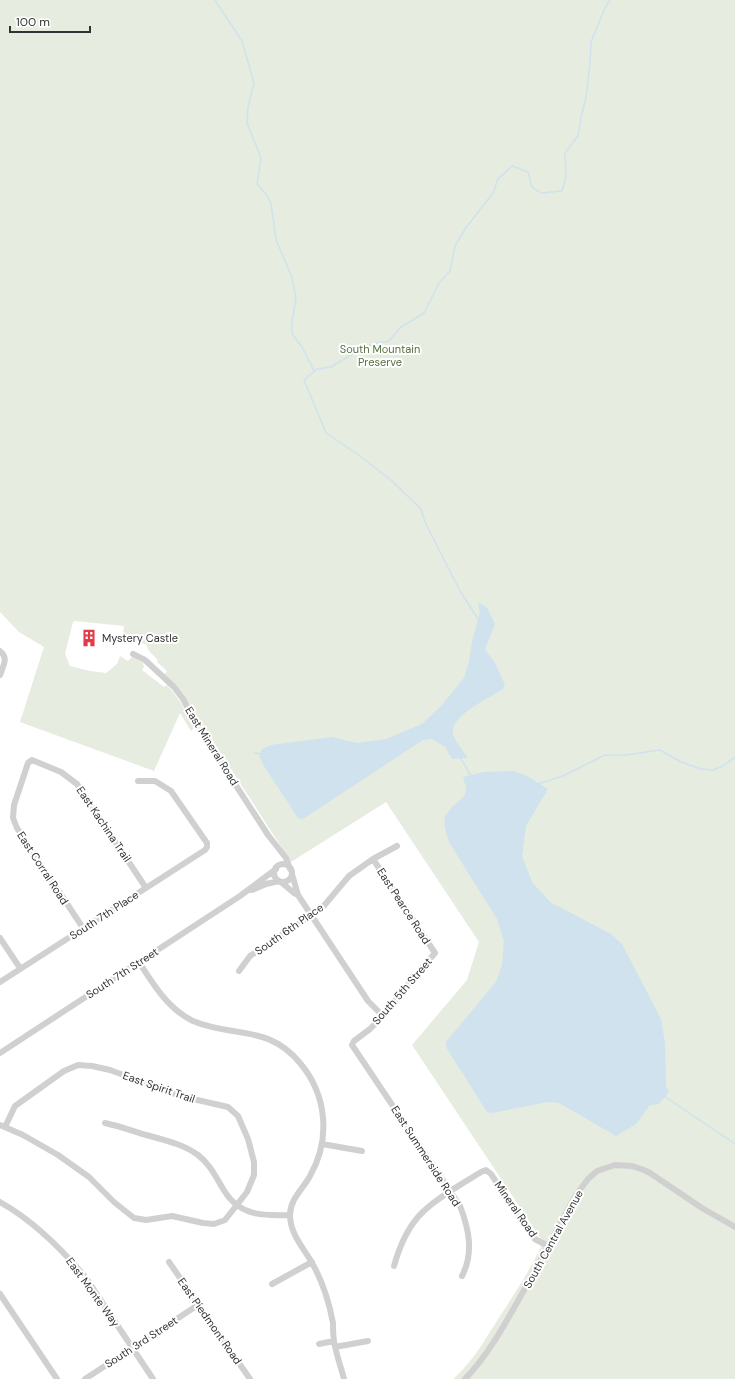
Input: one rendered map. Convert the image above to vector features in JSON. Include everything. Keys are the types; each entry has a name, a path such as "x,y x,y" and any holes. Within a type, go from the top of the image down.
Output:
{"street":[{"path":"0,651 5,656 6,661 0,675"},
{"name":"East Mineral Road","path":"133,654 145,660 174,687 183,699 197,725 268,836 289,862 298,895 368,1001 383,1016"},
{"name":"East Kachina Trail","path":"32,760 61,772 77,784 146,888"},
{"name":"East Corral Road","path":"32,760 28,763 14,805 13,818 17,828 83,928"},
{"name":"South 7th Place","path":"0,982 205,850 207,843 171,791 155,781 138,781"},
{"name":"South 6th Place","path":"239,971 250,956 322,908 350,876 373,859 397,846"},
{"path":"280,850 278,867 275,876 280,882"},
{"name":"East Pearce Road","path":"373,859 435,953"},
{"path":"278,867 286,865 291,871"},
{"name":"South 7th Street","path":"1,1051 244,893 278,867"},
{"name":"South 7th Street","path":"244,893 266,884 288,880 291,871"},
{"name":"East Mineral Road","path":"280,882 298,895"},
{"path":"0,938 20,968"},
{"name":"South 5th Street","path":"352,1045 354,1040 370,1029 383,1016 435,953"},
{"path":"139,962 161,995 173,1007 183,1014 204,1024 263,1037 272,1041 294,1056 311,1077 318,1092 324,1126 322,1144 316,1164 310,1176 294,1198 290,1209 291,1228 312,1262 328,1300 333,1324 334,1344 344,1379"},
{"name":"East Summerside Road","path":"352,1045 460,1206 466,1220 470,1242 467,1266 462,1276"},
{"name":"East Spirit Trail","path":"2,1126 15,1106 22,1100 64,1071 78,1065 110,1070 180,1096 228,1107 238,1116 248,1139 254,1162 254,1175 247,1192 236,1205"},
{"path":"105,1123 168,1141 190,1150 210,1166 224,1191 236,1205 253,1214 268,1216 290,1215"},
{"path":"2,1126 40,1144 83,1172 114,1202 134,1218 146,1220 172,1216 203,1224 214,1224 225,1220 236,1205"},
{"path":"322,1144 362,1151"},
{"name":"South Central Avenue","path":"465,1379 490,1348 576,1195 588,1179 597,1171 615,1165 632,1166 644,1170 702,1208 735,1227"},
{"name":"Mineral Road","path":"451,1192 486,1170 491,1174 530,1233 535,1239 548,1246"},
{"path":"394,1266 403,1240 413,1224 428,1207 451,1192"},
{"name":"East Monte Way","path":"0,1202 29,1221 63,1251 86,1278 153,1379"},
{"name":"East Piedmont Road","path":"169,1262 250,1379"},
{"path":"272,1284 312,1262"},
{"path":"0,1294 57,1379"},
{"name":"South 3rd Street","path":"85,1379 198,1305"},
{"path":"319,1344 368,1342"}],"green space":[{"name":"South Mountain Preserve","path":"0,0 735,0 735,1379 453,1379 474,1356 524,1278 543,1242 412,1045 467,980 479,942 386,802 291,862 202,724 201,725 189,703 164,675 167,671 157,662 158,660 149,651 146,644 122,644 124,626 75,621 73,622 65,654 70,666 106,673 117,664 120,656 128,661 132,657 143,663 144,667 142,670 164,687 167,685 175,695 186,711 194,728 191,731 180,713 154,771 20,722 44,647 19,632 0,612"}],"water":[{"path":"480,603 487,608 495,624 485,649 495,663 505,685 503,689 472,708 457,720 453,734 468,758 452,759 445,747 432,739 423,740 303,819 298,818 264,766 259,756 262,749 271,745 332,737 357,743 386,739 422,724 442,705 464,678 480,612 478,604"},
{"path":"514,771 527,776 548,789 526,826 522,856 532,882 550,902 611,934 622,944 661,1019 665,1043 666,1086 669,1092 659,1104 650,1105 636,1124 616,1136 559,1103 548,1102 492,1113 487,1112 446,1047 446,1042 496,982 502,965 504,941 497,919 449,842 445,827 445,817 453,806 464,797 466,790 463,777 483,772"}],"waterway":[{"path":"215,0 242,41 254,83 248,107 247,123 261,158 257,184 266,194 271,203 276,240 292,277 296,299 292,321 292,334 302,347 314,371"},
{"path":"478,619 460,591 425,522 421,509 392,481 360,456 326,433 304,380 317,369 331,367 359,350 373,344 389,341 401,327 424,313 439,283 450,271 455,246 465,229 493,193 498,179 512,166 528,172 532,187 541,193 562,191 566,177 565,153 578,136 586,98 591,42 605,8 610,0"},
{"path":"538,784 563,776 605,755 626,755 660,750 681,762 701,769 713,770 723,766 735,757"},
{"path":"254,753 261,754"},
{"path":"460,757 471,776"},
{"path":"664,1096 735,1144"}],"place":[{"name":"Mystery Castle","path":"89,638"}]}
